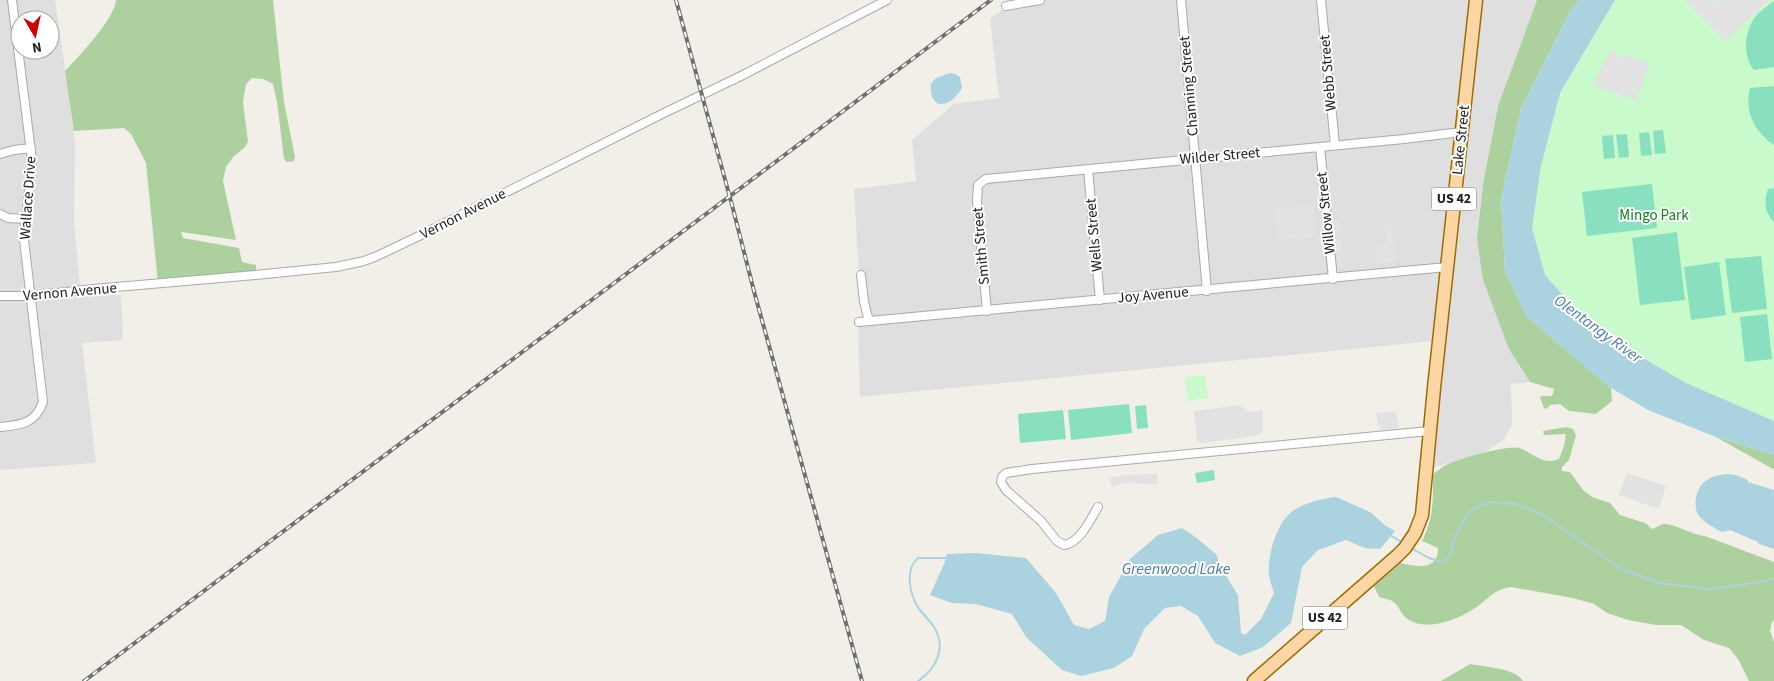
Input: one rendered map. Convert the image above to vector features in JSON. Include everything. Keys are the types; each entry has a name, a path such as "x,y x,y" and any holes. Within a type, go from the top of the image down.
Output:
{"main road":[{"name":"Lake Street","path":"1429,432 1476,0"},
{"name":"US 42","path":"1254,681 1405,548 1415,533 1422,515 1429,432"}],"street":[{"name":"Wallace Drive","path":"0,427 26,423 33,418 43,402 24,240 32,170 31,148 12,0"},
{"name":"Vernon Avenue","path":"0,296 31,296 355,264 377,256 741,76 888,0"},
{"path":"1006,6 1040,0"},
{"name":"Channing Street","path":"1181,0 1207,291"},
{"name":"Webb Street","path":"1321,0 1335,145"},
{"name":"Wilder Street","path":"980,182 986,179 1462,132"},
{"name":"Willow Street","path":"1320,147 1333,279"},
{"path":"0,154 31,148"},
{"name":"Wells Street","path":"1088,169 1100,300"},
{"name":"Smith Street","path":"980,182 977,188 977,201 987,311"},
{"path":"0,214 8,218 25,219"},
{"name":"Joy Avenue","path":"859,322 1207,291 1447,267"},
{"path":"861,275 864,302 869,321"},
{"path":"1098,506 1088,524 1074,542 1064,545 1057,541 1040,521 1006,490 1001,482 1002,477 1006,473 1032,469 1429,432"}],"shaded area":[{"path":"0,0 55,0 56,10 10,10 10,60 60,60 60,34 75,148 74,221 80,286 78,296 121,295 123,340 82,343 96,463 0,470"},
{"path":"1016,0 1537,0 1498,106 1483,184 1477,239 1509,349 1530,382 1511,384 1512,425 1504,439 1486,452 1422,471 1433,341 860,397 858,319 864,318 859,273 854,189 916,181 912,140 954,104 999,98 990,19"},
{"path":"1684,0 1713,0 1716,3 1720,0 1770,0 1725,41"},
{"path":"1610,50 1617,52 1617,58 1620,59 1623,54 1650,64 1636,100 1593,85"},
{"path":"1313,206 1316,236 1278,240 1275,209"},
{"path":"1340,220 1341,233 1333,234 1331,221"},
{"path":"1392,221 1396,262 1377,264 1375,245 1386,244 1384,222"},
{"path":"1342,238 1345,268 1336,269 1333,239"},
{"path":"1241,405 1248,412 1263,410 1263,431 1256,436 1203,443 1197,441 1194,411"},
{"path":"1396,411 1399,428 1380,430 1376,413"},
{"path":"1627,473 1666,486 1659,509 1619,495"},
{"path":"1157,474 1157,484 1125,483 1116,485 1113,488 1111,485 1110,478 1123,475"}],"green space":[{"path":"116,0 273,0 284,102 295,157 294,161 287,162 284,159 273,84 263,79 252,78 246,84 243,102 248,142 226,167 223,181 236,240 181,232 183,238 239,248 242,262 256,265 256,271 158,283 146,163 131,134 124,128 74,131 65,71 103,27 114,8"},
{"path":"1537,0 1579,0 1570,12 1521,109 1501,200 1505,271 1527,317 1611,388 1612,401 1596,414 1569,411 1560,404 1550,405 1547,409 1544,408 1541,396 1551,396 1554,389 1530,382 1509,349 1483,280 1477,239 1483,184 1498,106"},
{"name":"Mingo Park","path":"1615,0 1774,0 1774,421 1686,383 1593,329 1545,275 1531,228 1541,166 1560,93"},
{"path":"1774,1 1774,67 1754,70 1750,65 1746,52 1748,32 1755,17"},
{"path":"1774,86 1774,145 1761,134 1752,120 1748,97 1750,88"},
{"path":"1663,130 1666,153 1655,154 1653,131"},
{"path":"1649,132 1652,155 1641,156 1639,133"},
{"path":"1627,134 1629,157 1619,158 1616,135"},
{"path":"1613,135 1615,158 1604,159 1602,136"},
{"path":"1652,184 1657,228 1587,236 1582,192"},
{"path":"1774,188 1774,222 1768,214 1766,198 1768,189"},
{"path":"1677,232 1685,300 1640,305 1632,238"},
{"path":"1761,256 1767,309 1732,313 1725,259"},
{"path":"1719,262 1726,315 1691,320 1684,267"},
{"path":"1767,314 1772,359 1745,362 1740,317"},
{"path":"1205,375 1208,398 1188,401 1185,377"},
{"path":"1129,404 1132,433 1071,440 1068,410"},
{"path":"1146,405 1148,428 1137,429 1135,406"},
{"path":"1063,410 1066,439 1020,443 1018,414"},
{"path":"1566,427 1573,429 1576,435 1569,460 1562,467 1562,471 1570,472 1583,490 1592,497 1610,503 1620,515 1645,523 1652,529 1663,524 1672,525 1774,562 1774,620 1770,631 1774,642 1774,681 1749,681 1738,659 1729,648 1704,640 1681,625 1656,625 1628,620 1607,613 1594,604 1573,598 1511,587 1505,588 1494,593 1477,607 1460,616 1447,622 1426,625 1413,622 1404,616 1394,602 1379,597 1374,586 1401,563 1425,566 1431,564 1437,555 1438,548 1422,541 1431,516 1433,474 1452,462 1504,449 1519,448 1548,461 1559,459 1566,434 1544,435 1543,431"},
{"path":"1716,437 1774,455 1774,469 1773,469"},
{"path":"1214,470 1215,480 1197,483 1195,473"},
{"path":"1470,664 1514,673 1523,681 1441,681"}],"water":[{"path":"1579,0 1615,0 1560,93 1541,166 1532,228 1545,275 1593,329 1686,383 1774,421 1774,455 1716,437 1648,410 1611,388 1527,317 1505,271 1501,200 1521,109 1570,12"},
{"path":"950,73 960,77 962,88 949,102 938,104 931,95 931,84 936,78"},
{"path":"1726,474 1736,475 1748,480 1748,482 1774,490 1774,549 1730,530 1722,532 1699,516 1696,507 1696,497 1700,487 1711,478"},
{"name":"Greenwood Lake","path":"1336,497 1370,512 1395,531 1380,549 1365,548 1346,540 1318,550 1302,567 1291,623 1263,647 1240,656 1215,643 1198,616 1181,606 1165,608 1144,629 1132,656 1114,668 1081,676 1062,670 1026,637 1012,614 976,604 952,603 930,595 947,554 976,553 1026,558 1056,593 1074,625 1089,629 1105,621 1109,597 1130,559 1158,535 1182,528 1216,554 1221,568 1238,595 1241,633 1245,635 1261,619 1274,593 1269,576 1270,557 1275,538 1283,522 1294,510 1304,505"}],"waterway":[{"path":"1411,548 1429,558 1444,563 1449,557 1455,537 1466,516 1476,507 1491,502 1517,504 1543,515 1620,568 1658,583 1711,589 1774,579"},
{"path":"1390,535 1403,543"},
{"path":"918,681 934,664 938,657 940,643 934,627 919,609 913,597 910,583 911,569 918,558 946,558"}],"railway":[{"path":"676,0 755,295 862,681"},
{"path":"84,681 991,0"}],"water label":[{"name":"Olentangy River","path":"1598,329"}]}
